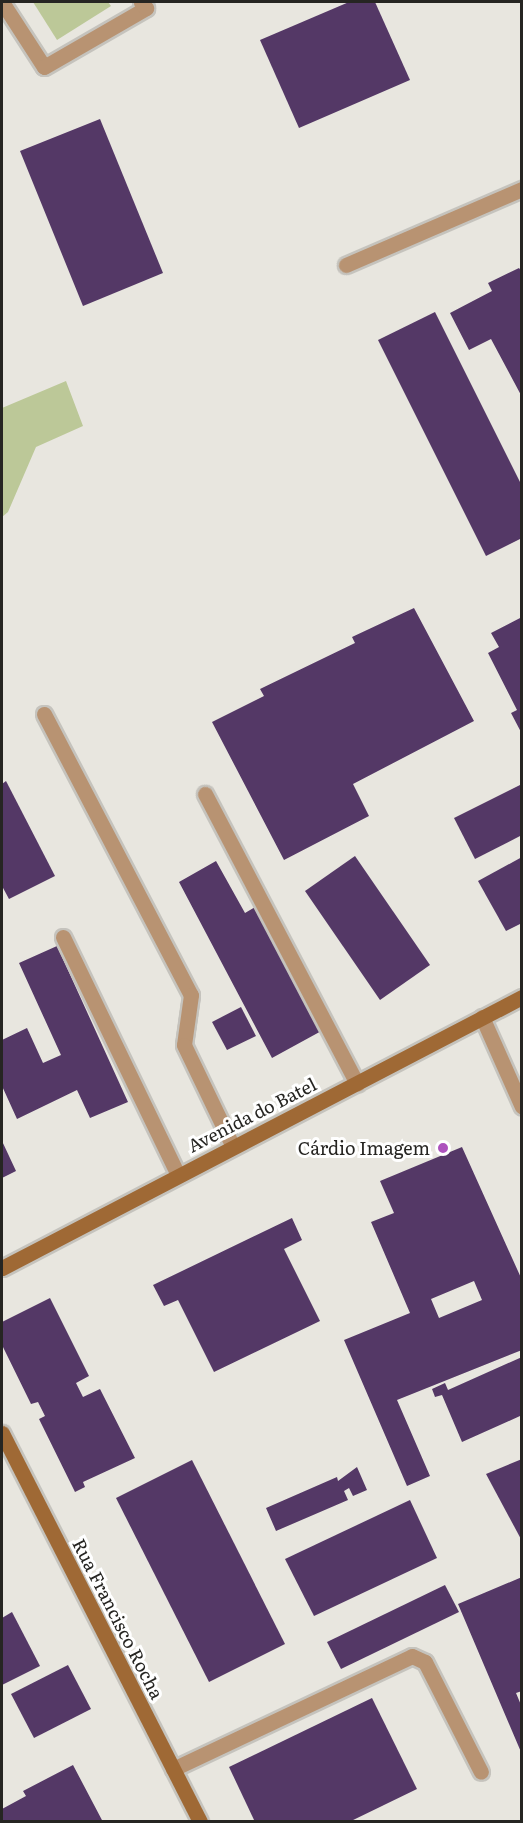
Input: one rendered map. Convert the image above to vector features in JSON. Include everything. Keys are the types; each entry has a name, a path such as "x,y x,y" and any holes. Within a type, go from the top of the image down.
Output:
{"main road":[{"name":"Avenida do Batel","path":"2,1268 522,997"},
{"name":"Rua Francisco Rocha","path":"2,1433 200,1821"}],"street":[{"path":"2,2 44,67 146,8 141,2"},
{"path":"346,265 522,189"},
{"path":"44,714 190,995 184,1045 233,1147"},
{"path":"206,794 357,1083"},
{"path":"63,937 178,1175"},
{"path":"482,1017 522,1107"},
{"path":"173,1769 412,1656 425,1662 481,1772"}],"green space":[{"path":"33,2 108,2 111,6 57,40"},
{"path":"66,381 83,426 36,447 8,512 2,517 2,408"}],"building":[{"path":"349,2 375,2 410,80 299,128 260,40"},
{"path":"100,119 163,273 83,306 20,151"},
{"path":"519,268 522,272 522,397 491,339 469,350 450,313 492,291 488,283"},
{"path":"435,312 522,486 522,538 486,556 378,340"},
{"path":"414,608 474,721 353,784 369,816 284,860 212,722 264,696 260,689 355,643 352,637"},
{"path":"522,617 522,734 511,713 517,710 488,653 499,647 491,633"},
{"path":"6,781 55,876 9,899 2,886 2,784"},
{"path":"522,784 522,835 475,859 454,818"},
{"path":"355,856 430,965 380,1000 305,891"},
{"path":"522,857 522,923 506,931 478,881"},
{"path":"216,861 245,913 257,906 325,1029 272,1058 179,882"},
{"path":"57,946 128,1102 90,1118 77,1090 17,1119 2,1086 2,1040 27,1028 43,1063 61,1055 19,963"},
{"path":"241,1007 256,1036 227,1050 212,1022"},
{"path":"2,1141 16,1171 2,1178"},
{"path":"462,1147 522,1280 522,1350 397,1400 430,1476 407,1486 344,1340 410,1313 371,1222 394,1213 380,1181","holes":["474,1281 482,1300 439,1318 431,1299"]},
{"path":"292,1218 302,1240 284,1249 320,1321 214,1372 178,1300 164,1306 153,1285"},
{"path":"50,1298 89,1376 76,1383 83,1397 100,1389 135,1458 83,1482 85,1487 75,1492 39,1419 45,1416 38,1402 31,1404 2,1345 2,1322"},
{"path":"522,1357 522,1421 520,1416 462,1442 442,1395 435,1397 432,1389 445,1383 448,1390"},
{"path":"522,1459 522,1541 486,1474"},
{"path":"192,1460 285,1644 209,1682 116,1498"},
{"path":"357,1467 367,1490 353,1496 349,1488 344,1491 348,1500 276,1531 266,1508 337,1477 338,1481"},
{"path":"410,1500 437,1558 314,1616 285,1559"},
{"path":"522,1577 522,1691 516,1693 521,1705 521,1752 458,1604"},
{"path":"445,1585 459,1612 341,1669 327,1642"},
{"path":"12,1612 40,1666 2,1685 2,1618"},
{"path":"68,1665 91,1709 34,1738 11,1694"},
{"path":"372,1698 417,1789 349,1822 255,1822 229,1767"},
{"path":"73,1765 103,1822 2,1822 2,1809 26,1796 23,1791"}],"place":[{"name":"Cárdio Imagem","path":"443,1148"}]}
